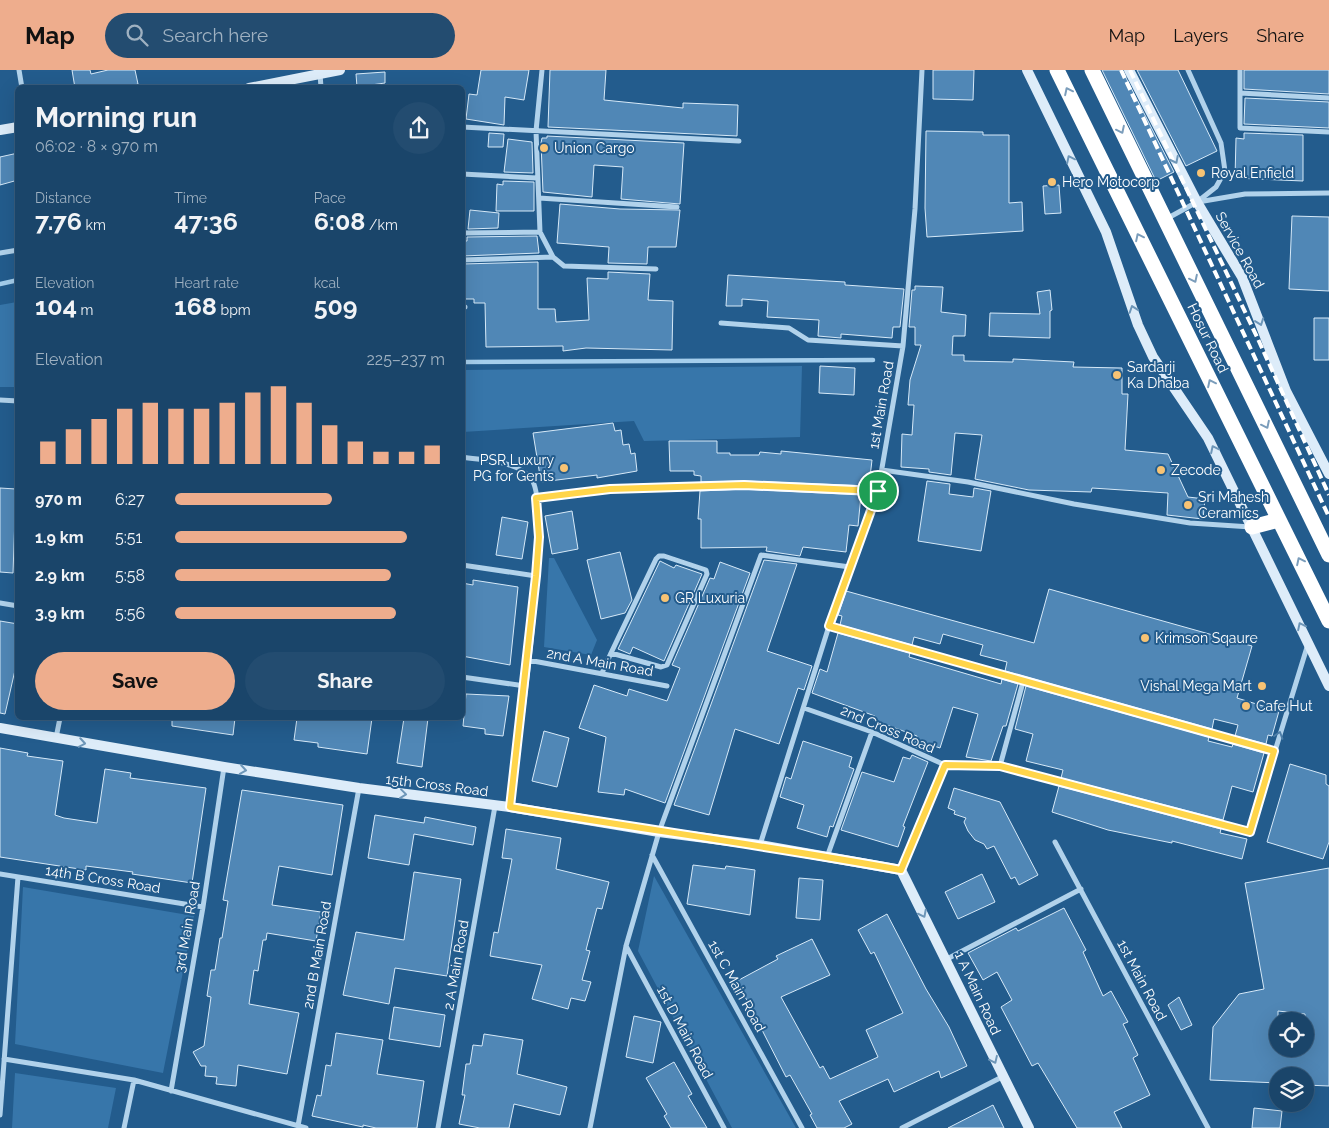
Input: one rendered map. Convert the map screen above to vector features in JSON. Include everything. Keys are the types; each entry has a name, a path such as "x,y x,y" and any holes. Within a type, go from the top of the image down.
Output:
{"highway":[{"name":"Hosur Road","path":"1057,70 1329,621"},
{"name":"Hosur Road","path":"1092,70 1329,555"},
{"path":"1252,526 1279,520"}],"street":[{"path":"19,70 22,85"},
{"path":"263,85 340,70"},
{"path":"542,70 536,131 540,232 553,257 564,266 656,269"},
{"name":"1st Main Road","path":"760,845 829,626 878,491 903,346 914,209 922,70"},
{"path":"1027,70 1106,232 1138,325 1153,357 1208,438 1329,686"},
{"name":"Service Road","path":"1129,70 1197,202 1233,259 1246,284 1286,391 1329,474"},
{"path":"1165,220 1197,202 1216,187 1225,171 1221,143 1188,70"},
{"path":"1240,70 1240,128 1329,132"},
{"path":"1240,93 1329,98"},
{"path":"465,127 739,142"},
{"path":"0,130 15,128"},
{"path":"465,174 537,178"},
{"path":"1197,202 1245,194 1329,194"},
{"path":"539,198 678,207"},
{"path":"465,233 540,232"},
{"path":"0,253 15,250"},
{"path":"465,260 553,257"},
{"path":"721,323 789,328 808,340 903,346"},
{"path":"0,400 15,401"},
{"path":"465,458 520,467 533,481 536,498 539,537 536,576 510,807"},
{"path":"882,470 968,482 1074,504 1190,523 1252,526"},
{"path":"536,498 610,489 744,485 878,491"},
{"path":"602,674 611,653 659,556 706,570 707,574 667,665 661,667 611,653"},
{"path":"590,1128 626,946 652,855 761,556 850,567"},
{"path":"465,565 536,576"},
{"path":"0,603 15,606"},
{"path":"829,626 1022,682 1274,751"},
{"name":"2nd Cross Road","path":"804,708 872,732 945,765 1000,766 1250,832 1309,642"},
{"name":"2nd A Main Road","path":"528,660 667,686"},
{"path":"465,677 525,686"},
{"path":"1000,766 1022,682"},
{"path":"56,738 60,720"},
{"name":"15th Cross Road","path":"0,728 224,767 359,788 510,807 659,832 760,845 901,870"},
{"path":"827,857 872,732"},
{"path":"901,870 945,765"},
{"name":"3rd Main Road","path":"170,1091 203,907 224,767"},
{"name":"2nd B Main Road","path":"298,1126 359,788"},
{"name":"2 A Main Road","path":"438,1128 495,806"},
{"name":"1st Main Road","path":"1055,842 1208,1128"},
{"name":"1st C Main Road","path":"652,855 802,1128"},
{"name":"1 A Main Road","path":"901,870 947,959 1002,1077 1029,1128"},
{"name":"14th B Cross Road","path":"0,874 203,907"},
{"path":"0,1115 18,877"},
{"path":"947,959 1081,889"},
{"name":"1st D Main Road","path":"626,946 724,1128"},
{"path":"4,1059 134,1080 306,1128"},
{"path":"903,1128 1002,1077"},
{"path":"124,1128 134,1080"}],"shaded area":[{"path":"15,302 15,387 0,387 0,305"},
{"path":"802,366 800,437 644,441 634,421 465,432 465,370"},
{"path":"549,558 554,558 597,640 591,655 544,647"},
{"path":"654,876 796,1128 732,1128 638,951"},
{"path":"23,887 194,916 163,1073 15,1044"},
{"path":"15,1073 116,1088 108,1128 12,1128"}],"building":[{"path":"72,70 90,70 91,74 108,70 135,70 138,84 134,85 74,85"},
{"path":"481,70 529,70 524,100 505,97 504,125 466,119 469,94 477,95"},
{"path":"550,70 606,70 604,100 683,108 683,103 738,105 737,136 548,127"},
{"path":"933,70 974,70 973,100 933,99"},
{"path":"1102,70 1122,70 1174,172 1156,181"},
{"path":"1137,70 1178,70 1217,151 1186,166"},
{"path":"1244,70 1329,70 1329,94 1244,89"},
{"path":"385,72 385,83 357,85 356,74"},
{"path":"1245,98 1329,102 1329,128 1244,124"},
{"path":"926,131 983,132 983,135 1009,135 1009,203 1022,202 1023,231 927,237 925,208"},
{"path":"489,133 504,134 503,147 488,147"},
{"path":"1244,133 1303,135 1303,181 1235,178 1236,138 1244,139"},
{"path":"547,136 684,143 680,204 621,199 623,167 594,165 592,197 543,192 541,143 542,138 547,138"},
{"path":"508,139 532,142 533,173 504,172"},
{"path":"15,154 15,181 0,185 0,157"},
{"path":"503,181 534,182 534,211 496,211 497,184 503,185"},
{"path":"1059,185 1061,213 1045,214 1043,186"},
{"path":"560,204 620,209 680,210 676,247 648,247 647,264 608,263 609,247 557,243"},
{"path":"470,210 499,213 498,228 468,229"},
{"path":"1292,216 1329,217 1329,291 1289,289"},
{"path":"537,236 539,253 465,256 465,241 467,241 467,237"},
{"path":"538,262 538,309 555,309 556,322 589,320 587,278 608,279 608,272 650,274 648,300 673,301 672,350 586,348 563,351 563,346 486,347 485,303 474,303 474,299 465,299 465,264"},
{"path":"728,275 845,282 845,285 904,289 900,327 893,327 892,338 841,334 841,338 818,336 819,320 767,317 768,301 742,299 742,306 726,306"},
{"path":"915,286 943,287 941,312 966,315 965,336 953,336 952,355 964,355 964,361 1013,362 1013,359 1074,362 1073,367 1122,368 1122,394 1128,394 1125,450 1168,454 1188,497 1205,499 1203,519 1167,515 1168,493 1092,488 1091,492 1029,490 975,479 982,435 955,433 951,475 929,472 929,469 901,467 902,434 912,435 914,405 908,405 910,380 921,345 915,345 915,327 909,327 912,290 915,290"},
{"path":"1050,290 1052,310 1050,311 1050,338 989,336 990,313 1040,314 1037,292"},
{"path":"1314,318 1329,318 1329,360 1314,360"},
{"path":"820,366 855,368 854,395 819,393"},
{"path":"613,423 615,431 621,430 623,445 629,444 631,454 635,453 637,471 597,478 597,475 541,482 533,433"},
{"path":"669,441 717,441 717,453 730,453 730,455 759,455 760,452 781,454 781,451 872,460 869,486 744,481 701,482 701,476 694,475 694,471 670,471"},
{"path":"927,481 950,484 949,494 973,497 974,488 991,491 981,551 918,541"},
{"path":"0,488 15,489 13,573 0,572"},
{"path":"744,489 861,495 858,526 849,525 846,552 803,547 800,556 766,551 767,547 701,548 701,519 698,519 700,491"},
{"path":"572,511 578,549 552,554 545,516"},
{"path":"502,517 528,522 522,559 496,555"},
{"path":"620,552 632,600 625,613 601,619 587,560"},
{"path":"764,560 797,564 767,651 812,666 804,690 798,688 779,744 735,729 709,815 674,805"},
{"name":"GR Luxuria","path":"660,561 674,568 676,565 702,574 664,661 633,647 630,654 618,649"},
{"path":"720,562 750,573 665,803 625,789 624,795 598,792 606,737 579,728 594,685 627,696 629,689 667,701 680,668 672,665 710,578 714,579"},
{"path":"473,580 518,587 510,665 465,657 465,584 473,585"},
{"path":"1049,589 1252,646 1237,698 1279,711 1272,736 1268,735 1266,744 1235,736 1238,725 1214,719 1212,729 1005,671 1007,662 980,655 983,645 943,634 940,644 914,637 912,645 840,625 842,616 838,615 846,591 1034,643"},
{"path":"0,621 15,624 15,670 5,714 0,713"},
{"path":"838,633 910,653 909,657 1001,684 1002,679 1018,684 1006,726 1003,726 991,761 966,757 978,714 953,707 940,748 934,746 931,754 914,746 917,736 873,720 875,716 812,693 820,669 827,672"},
{"path":"1026,686 1209,737 1208,741 1232,747 1233,744 1264,753 1253,792 1232,786 1223,820 1061,778 1063,770 1026,761 1033,734 1015,729"},
{"path":"466,694 509,696 503,736 485,734 485,729 463,726"},
{"path":"172,720 235,720 233,735 172,726"},
{"path":"297,720 372,720 367,754 318,747 318,743 294,740"},
{"path":"404,720 428,720 422,767 397,763"},
{"path":"544,731 569,738 557,787 532,781"},
{"path":"803,741 852,757 849,767 854,769 833,827 830,826 827,837 797,828 804,805 780,797 786,777 791,779"},
{"path":"0,748 28,753 27,756 63,761 55,815 64,818 97,823 105,769 131,773 130,778 206,788 192,883 132,874 133,872 86,866 86,870 0,857"},
{"path":"912,755 928,762 903,826 905,827 898,847 841,830 862,772 894,782 903,757 910,759"},
{"path":"1290,764 1326,775 1326,784 1329,786 1329,842 1323,859 1267,842"},
{"path":"1059,786 1221,829 1220,833 1247,839 1242,859 1172,841 1172,843 1108,830 1052,812"},
{"path":"954,788 1000,802 1038,875 1019,885 1015,877 1011,879 994,846 987,849 984,844 975,840 964,822 966,818 954,814 955,811 948,808"},
{"path":"242,790 343,805 332,875 279,866 272,905 321,912 316,941 267,933 266,940 263,940 258,971 254,970 249,1004 299,1013 287,1074 238,1065 236,1086 216,1084 217,1077 205,1076 206,1066 201,1066 193,1052 204,1046 211,997 207,996 211,970 215,970 220,938 222,938 228,901 223,900"},
{"path":"375,815 424,823 425,817 476,827 473,845 414,834 409,865 368,858"},
{"path":"506,829 561,838 556,869 609,882 602,909 597,908 586,950 590,951 582,980 591,982 585,1001 571,998 568,1009 532,999 542,965 490,956 494,932 498,933 512,859 502,858"},
{"path":"693,865 725,869 726,866 755,870 750,915 687,904"},
{"path":"1329,868 1329,1086 1314,1085 1314,1067 1269,1067 1269,1083 1210,1080 1213,1027 1239,994 1264,989 1245,883"},
{"path":"414,872 461,879 447,976 395,968 389,1004 343,995 356,932 404,940"},
{"path":"982,874 995,902 958,919 945,892"},
{"path":"799,878 823,880 820,920 796,918"},
{"path":"1064,908 1086,950 1083,952 1103,996 1111,991 1128,1022 1123,1024 1138,1055 1133,1058 1150,1095 1114,1112 1122,1128 1077,1128 1038,1063 1032,1066 1001,1007 1012,1000 997,972 983,980 968,953 1016,928 1018,931"},
{"path":"887,914 926,989 949,1027 967,1066 941,1078 939,1071 894,1092 888,1079 839,1101 852,1124 844,1128 817,1128 810,1115 812,1114 790,1075 786,1077 737,981 778,959 776,956 812,939 830,975 781,997 820,1068 823,1066 830,1079 878,1057 866,1030 903,1013 874,952 871,954 858,930"},
{"path":"1179,997 1192,1025 1181,1030 1168,1005"},
{"path":"394,1007 445,1015 440,1047 389,1039"},
{"path":"634,1016 661,1022 653,1063 626,1057"},
{"path":"336,1033 383,1040 377,1074 424,1081 417,1128 376,1128 363,1125 363,1127 312,1116 317,1095 321,1096 326,1065 331,1066"},
{"path":"484,1034 523,1040 517,1074 567,1087 560,1115 514,1104 509,1128 480,1128 459,1124 465,1095 462,1095 466,1064 470,1064 473,1045 482,1046"},
{"path":"674,1062 692,1094 688,1096 707,1128 671,1128 664,1116 667,1114 646,1078"},
{"path":"993,1105 1004,1128 948,1128"},
{"path":"1254,1108 1269,1110 1269,1112 1282,1112 1280,1128 1252,1128"}],"waterway":[{"path":"0,284 15,281"},
{"path":"465,362 873,360"}],"railway":[{"path":"1121,70 1329,517"},
{"path":"1130,70 1257,337 1329,495"}],"place":[{"name":"Union Cargo","path":"544,148"},
{"name":"Royal Enfield","path":"1201,173"},
{"name":"Hero Motocorp","path":"1052,182"},
{"name":"Sardarji Ka Dhaba","path":"1117,375"},
{"name":"PSR Luxury PG for Gents","path":"564,468"},
{"name":"Zecode","path":"1161,470"},
{"name":"Sri Mahesh Ceramics","path":"1188,505"},
{"name":"GR Luxuria","path":"665,598"},
{"name":"Krimson Sqaure","path":"1145,638"},
{"name":"Vishal Mega Mart","path":"1262,686"},
{"name":"Cafe Hut","path":"1246,706"}],"route":[{"path":"744,485 878,491 829,626 1022,682 1274,751 1250,832 1000,766 945,765 901,870 760,845 659,832 510,807 536,576 539,537 536,498 610,489 744,485"}]}
